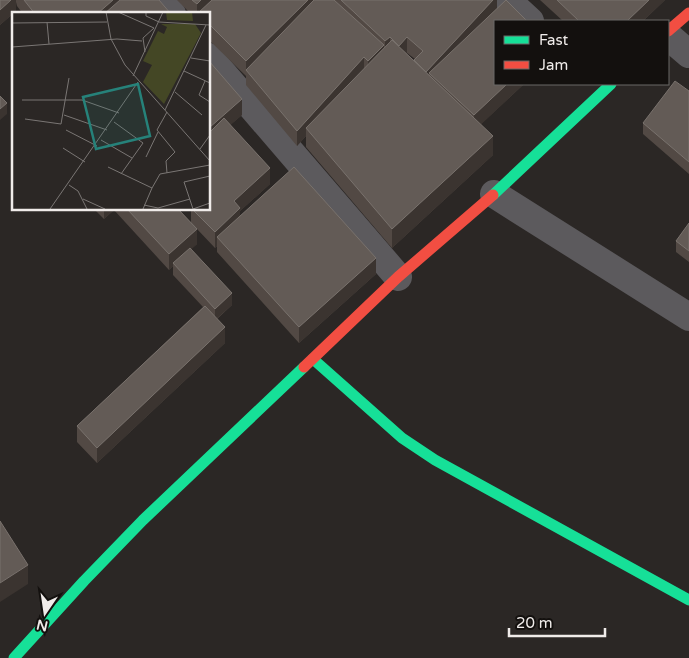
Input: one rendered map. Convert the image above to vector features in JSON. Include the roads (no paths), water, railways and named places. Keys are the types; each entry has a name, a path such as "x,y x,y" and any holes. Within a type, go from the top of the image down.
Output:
{"street":[{"path":"159,0 170,12"},
{"path":"507,0 529,20"},
{"path":"669,30 689,13"},
{"path":"669,37 689,54"},
{"path":"210,58 398,277"},
{"path":"14,658 143,520 398,277 494,194 604,86"},
{"path":"494,194 689,317"},
{"path":"313,359 402,438 435,460 689,600"}]}
